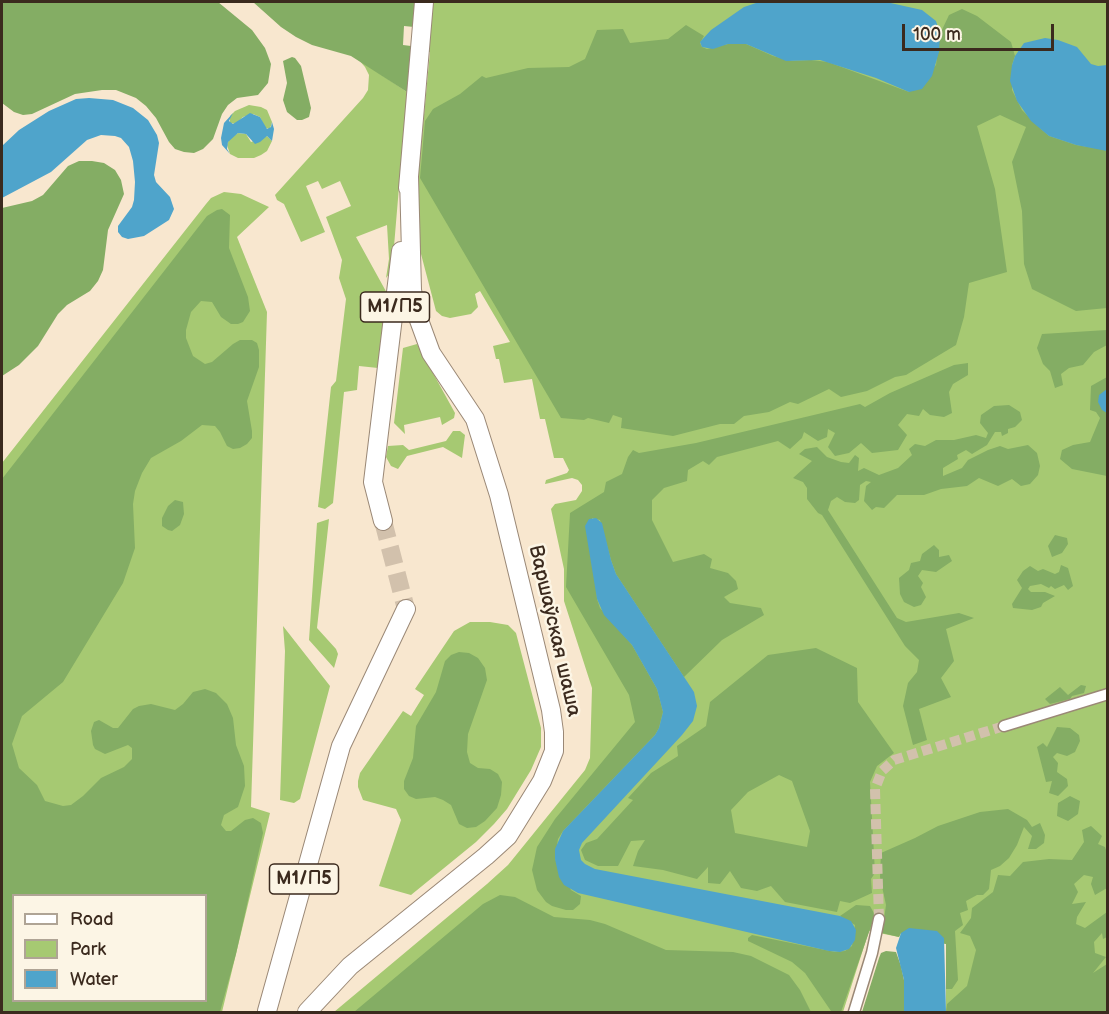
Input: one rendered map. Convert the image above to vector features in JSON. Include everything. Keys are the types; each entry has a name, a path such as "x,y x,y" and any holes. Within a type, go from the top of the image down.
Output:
{"highway":[{"name":"Варшаўская шаша","path":"383,521 374,482 398,285 424,2"},
{"name":"Варшаўская шаша","path":"307,1012 350,966 508,836 542,781 554,751 551,710 499,495 475,419 431,353 416,312 411,270 409,177"},
{"name":"М1/П5","path":"267,1011 341,746 406,609"}],"street":[{"path":"1004,726 1107,694"},
{"path":"854,1012 872,953 879,919"}],"green space":[{"path":"2,2 218,2 252,30 265,48 271,64 268,83 258,95 237,98 228,105 222,114 213,139 203,149 194,153 175,149 146,106 136,98 116,90 75,94 32,114 23,115 14,112 2,103"},
{"path":"253,2 417,2 414,27 404,26 403,45 411,46 407,92 351,56 312,45 296,37"},
{"path":"430,2 1107,2 1107,1012 946,1012 946,944 901,933 899,937 869,931 843,1012 334,1012 508,865 585,770 590,758 592,688 564,601 564,569 551,509 555,504 576,500 582,491 582,485 578,480 572,478 545,484 546,480 567,473 569,470 563,458 554,458 545,419 540,419 532,379 504,383 499,359 496,359 493,346 510,342 480,291 475,294 478,307 471,314 450,318 436,311 421,254 415,209 430,52 426,52"},
{"path":"962,9 977,16 1011,42 1015,56 1012,65 1012,90 1022,110 1041,129 1049,136 1076,145 1107,150 1107,308 1076,311 1032,289 1024,264 1022,211 1012,162 1026,127 1000,115 977,126 995,189 1007,272 969,283 964,317 956,345 906,375 895,377 867,391 841,397 829,389 798,404 790,402 769,412 744,416 734,424 720,424 673,436 621,428 622,418 613,415 609,423 588,418 584,420 561,418 420,178 425,121 433,109 460,94 482,76 486,78 528,68 569,67 585,59 597,30 623,29 630,43 668,39 686,25 704,36 700,43 707,49 728,44 746,44 773,56 792,61 828,62 909,92 936,65 940,34 949,15"},
{"path":"292,57 301,66 311,108 309,117 302,120 297,120 287,112 283,100 287,83 283,61"},
{"path":"358,59 407,92 392,270 386,278 389,259 387,225 356,237 388,295 378,368 359,366 357,390 344,392 333,503 325,509 318,507 331,387 336,381 346,299 339,278 342,260 326,217 351,206 340,181 322,189 318,181 306,186 325,232 301,242 284,204 277,200 275,195 368,90 369,75"},
{"path":"249,105 267,110 272,122 270,129 265,128 260,117 253,114 243,117 236,124 230,123 230,116 235,111"},
{"path":"238,133 246,134 251,142 267,136 272,141 267,151 261,155 254,158 238,158 230,154 227,145 229,139"},
{"path":"79,161 104,163 115,170 121,180 124,194 108,230 103,270 90,291 67,305 58,314 38,346 19,365 2,376 2,208 32,201 43,195 68,166"},
{"path":"224,192 241,194 269,207 237,237 267,312 251,807 270,813 222,1012 2,1012 2,463 211,198"},
{"path":"222,209 230,215 229,248 248,297 250,311 243,322 231,324 221,317 212,302 201,301 191,312 186,338 193,356 205,364 212,362 240,340 252,340 257,343 259,367 247,401 252,438 247,444 233,449 227,446 215,426 202,425 181,441 151,458 135,491 133,504 135,548 123,583 63,682 22,716 12,744 19,768 37,785 45,801 63,806 71,805 101,778 124,767 132,759 132,748 128,745 105,754 95,749 91,731 94,722 99,720 113,728 118,728 133,709 139,706 151,704 175,710 193,692 205,689 216,693 227,704 233,718 236,745 244,766 245,786 238,807 224,815 221,825 226,831 231,831 245,820 253,818 261,823 263,833 236,954 220,1012 2,1012 2,479 207,216"},
{"path":"1107,330 1107,345 1094,352 1083,365 1069,368 1061,374 1063,385 1055,388 1050,371 1043,364 1037,348 1042,334"},
{"path":"417,344 455,413 454,418 442,425 440,417 404,425 405,434 394,423 403,348"},
{"path":"968,363 968,375 953,384 949,392 952,413 944,417 930,415 923,409 919,416 907,414 898,425 907,435 898,450 872,453 861,443 849,453 835,456 828,447 835,433 828,429 827,437 818,441 804,432 802,438 790,449 778,441 717,457 709,465 703,461 688,470 687,481 664,488 652,500 652,520 673,562 704,554 712,559 710,568 728,573 736,581 738,589 724,597 730,603 761,608 764,615 722,640 684,677 616,574 600,520 592,518 597,599 600,608 632,645 657,689 663,712 655,735 563,831 558,839 555,859 571,890 581,896 580,904 573,910 566,910 546,902 537,890 532,870 537,847 555,819 635,722 629,695 566,587 570,513 604,492 606,482 622,474 633,450 639,453 696,443 860,404 865,407 890,393 954,365"},
{"path":"1107,377 1107,476 1072,469 1060,459 1062,450 1090,442 1100,418 1096,412 1090,410 1091,386"},
{"path":"1009,405 1020,412 1022,420 1002,436 1001,432 995,432 987,445 972,454 966,450 957,455 958,459 943,468 943,476 962,468 968,460 988,450 1000,446 1008,449 1028,445 1037,453 1040,466 1038,475 1030,484 1021,486 1012,479 998,486 979,478 967,486 941,489 924,495 897,495 884,508 876,507 872,510 864,501 866,486 871,482 866,481 860,485 859,500 855,503 845,502 837,497 831,501 828,510 897,618 906,622 959,613 974,618 946,629 954,661 941,678 951,697 919,709 927,740 913,745 903,706 908,683 917,672 919,660 905,646 822,515 807,499 807,488 803,482 793,478 812,461 799,454 805,449 817,447 827,457 849,463 855,455 859,458 858,471 864,468 879,475 898,468 912,455 909,449 915,444 925,446 936,440 954,440 976,435 986,438 988,433 980,423 981,415 994,406"},
{"path":"453,431 460,431 465,435 462,458 443,447 407,456 398,469 391,466 386,457 388,446 403,445 409,450 446,441"},
{"path":"175,500 183,502 184,514 180,525 172,531 162,526 162,518 168,506"},
{"path":"329,519 317,628 336,649 338,654 334,668 309,640 317,523"},
{"path":"1055,535 1067,538 1068,544 1062,553 1052,557 1048,546"},
{"path":"934,545 939,550 939,557 949,555 952,561 936,572 922,570 918,576 923,583 921,587 926,597 921,605 914,607 904,602 900,594 899,578 909,570 911,563 920,561 922,554"},
{"path":"1061,565 1068,568 1073,586 1068,590 1064,585 1055,589 1041,584 1030,586 1028,589 1031,592 1045,592 1055,596 1043,603 1041,607 1032,610 1013,608 1012,604 1022,588 1017,580 1023,571 1030,566 1038,571 1043,569 1055,574 1059,572"},
{"path":"470,622 508,625 516,633 541,728 541,747 531,770 507,809 494,824 476,842 411,895 379,886 401,820 396,809 363,800 358,781 360,773 403,711 411,716 424,695 415,689 454,631"},
{"path":"283,626 330,686 300,799 294,803 280,800 285,651"},
{"path":"816,648 857,668 858,702 894,753 877,766 870,782 875,873 871,879 872,893 850,903 840,901 837,912 785,902 771,886 757,891 741,888 730,871 720,884 708,883 708,867 697,879 663,870 633,866 645,840 631,841 618,866 598,866 585,860 581,850 586,843 597,839 633,800 628,798 651,773 678,756 677,746 706,726 710,702 768,655","holes":["779,775 792,781 810,831 807,847 735,833 731,810 748,792"]},
{"path":"459,652 469,653 478,658 485,668 487,680 468,734 467,752 470,763 478,768 490,769 498,774 502,782 497,808 476,827 467,828 459,824 451,805 443,800 435,797 416,799 409,796 404,789 404,781 413,758 416,726 436,692 445,661 451,655"},
{"path":"1081,685 1086,686 1084,693 1072,696 1070,699 1050,704 1045,699 1060,687 1068,695"},
{"path":"1057,727 1070,728 1079,735 1080,741 1075,752 1067,756 1057,753 1053,757 1058,763 1057,772 1067,779 1068,786 1058,796 1049,793 1052,781 1046,782 1037,747 1043,743 1047,747"},
{"path":"1070,796 1080,801 1078,814 1068,821 1057,816 1058,803"},
{"path":"1008,809 1027,820 1032,827 1040,823 1045,835 1044,843 1036,849 1028,849 1032,836 1024,827 1009,858 991,870 989,889 983,895 977,895 966,901 968,910 960,913 963,925 955,931 958,980 952,989 946,989 946,944 901,933 899,937 882,933 886,905 880,877 881,853 938,826 980,812"},
{"path":"1091,826 1102,836 1098,844 1105,847 1108,856 1107,888 1095,895 1091,884 1093,877 1084,875 1074,884 1078,892 1072,904 1086,902 1077,917 1076,924 1085,928 1107,912 1107,937 1103,939 1102,933 1094,942 1095,953 1106,957 1093,973 1107,964 1107,1012 946,1012 947,1004 967,986 976,950 970,936 960,933 971,918 972,908 993,892 998,875 1010,876 1023,862 1049,859 1072,860 1084,842 1082,830"},
{"path":"500,895 515,897 554,917 590,920 605,924 666,950 733,952 751,956 789,975 811,1012 354,1012 483,904"},
{"path":"856,905 870,906 875,915 841,1012 831,1011 805,973 792,962 748,941 752,935 835,952 845,951 852,946 855,925 840,916"},
{"path":"896,952 901,966 904,980 904,1012 862,1012 879,958 881,953"}],"water":[{"path":"759,2 886,2 922,10 936,21 940,34 939,52 932,76 922,89 909,92 876,78 820,60 786,61 746,44 728,44 713,49 702,47 700,42 711,30 744,7"},
{"path":"1045,38 1077,47 1091,64 1107,65 1107,151 1076,145 1049,136 1031,121 1017,101 1010,81 1015,56 1024,43"},
{"path":"76,99 113,100 133,108 148,120 157,135 159,143 154,175 156,182 170,197 174,209 169,220 144,236 128,239 122,237 118,232 118,226 132,207 135,182 129,147 121,138 115,136 101,135 87,140 51,172 2,198 2,146 19,130 49,111"},
{"path":"233,113 229,121 233,124 250,113 260,117 267,129 271,127 272,122 274,129 272,141 267,136 255,144 246,134 238,133 228,142 227,149 230,154 222,145 221,138 224,123"},
{"path":"1107,389 1107,413 1102,410 1098,402 1099,395"},
{"path":"596,518 602,523 616,574 694,692 697,706 693,721 682,735 582,843 579,850 581,860 595,869 840,916 851,921 856,930 855,940 849,949 840,952 829,951 578,893 564,885 559,877 555,849 563,831 655,735 663,712 657,689 632,645 604,615 597,599 585,526 589,519"},
{"path":"909,928 937,931 944,938 946,1012 904,1012 904,980 896,948 901,933"}],"tunnel":[{"path":"383,521 406,609"},
{"path":"879,919 875,789 882,771 894,760 1004,726"}]}
